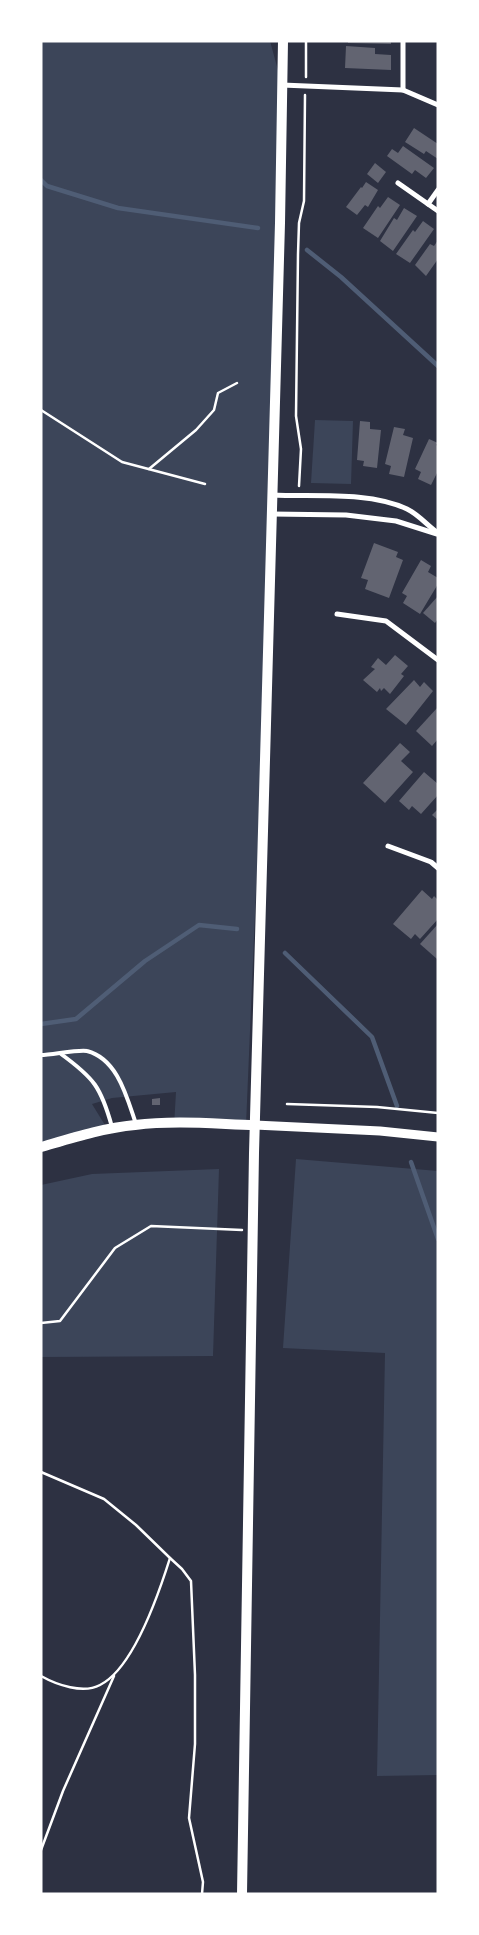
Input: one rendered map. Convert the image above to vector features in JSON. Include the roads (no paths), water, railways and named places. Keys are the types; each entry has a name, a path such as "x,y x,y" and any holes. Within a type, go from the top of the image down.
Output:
{"main road":[{"path":"242,1894 255,1125 283,41"},
{"path":"41,1147 112,1128 136,1124 255,1125"}],"street":[{"path":"403,90 404,41"},
{"path":"282,86 403,90 438,105"},
{"path":"398,183 438,211"},
{"path":"428,204 438,190"},
{"path":"272,495 380,501 408,510 438,534"},
{"path":"272,514 346,515 396,521 438,534"},
{"path":"336,614 386,621 438,660"},
{"path":"388,846 432,862 438,868"},
{"path":"255,1125 380,1131 438,1136"}],"lane":[{"path":"41,1056 86,1050 107,1060 124,1088 136,1124"},
{"path":"61,1054 93,1080 105,1101 112,1128"}],"waterway":[{"path":"41,180 47,186 118,208 258,228"},
{"path":"307,250 341,277 438,366"},
{"path":"41,1024 76,1019 145,961 199,925 237,929"},
{"path":"285,953 372,1037 397,1106"},
{"path":"411,1162 438,1239"}]}
